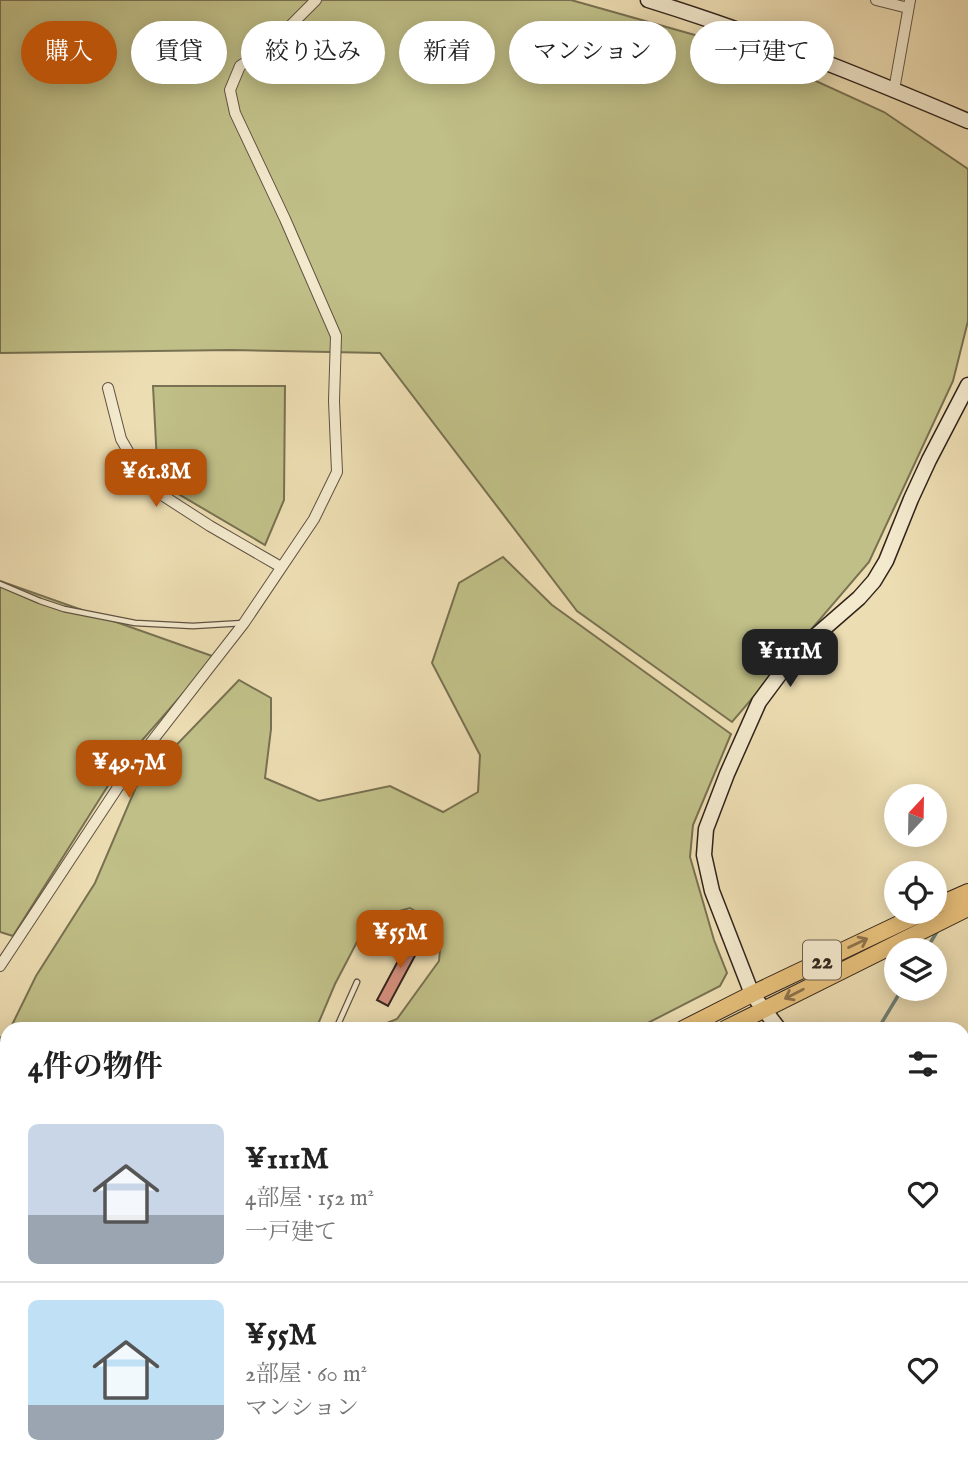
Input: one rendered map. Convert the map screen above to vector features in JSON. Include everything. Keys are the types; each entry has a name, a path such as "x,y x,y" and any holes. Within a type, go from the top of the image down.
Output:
{"main road":[{"path":"947,901 968,892"},
{"name":"22","path":"697,1022 752,994 895,934 968,908"},
{"name":"22","path":"739,1022 895,934 908,924"}],"street":[{"path":"0,966 128,772 244,623 314,519 338,472 334,439 336,336 235,113 230,90 240,66 269,47 316,0"},
{"path":"648,0 789,47 968,121"},
{"path":"876,0 909,4 894,90"},
{"path":"773,1022 752,994 712,891 704,855 706,829 759,702 805,645 859,598 874,581 886,561 929,460 968,387"},
{"path":"108,388 121,439 148,486 281,567"}],"lane":[{"path":"0,584 64,609 135,623 193,626 244,623"},
{"path":"339,1022 357,982"}],"shaded area":[{"path":"0,0 571,0 645,21 509,21 509,84 676,84 676,30 690,34 690,84 823,84 884,112 968,169 968,321 953,381 869,562 732,722 577,611 380,353 232,350 0,353"},
{"path":"153,386 285,386 284,500 265,545 158,482"},
{"path":"503,557 552,605 731,734 693,825 690,857 714,940 727,973 720,986 650,1022 390,1022 397,1019 439,961 442,927 410,908 369,919 335,984 319,1022 13,1022 36,976 95,883 136,787 239,680 271,698 271,729 265,778 319,801 390,786 443,812 478,792 480,755 432,663 459,583"},
{"path":"0,581 215,657 123,762 13,936 0,932"}],"building":[{"path":"413,933 424,939 388,1006 377,1000"}],"waterway":[{"path":"933,938 938,930"},
{"path":"882,1022 895,1001"}]}
